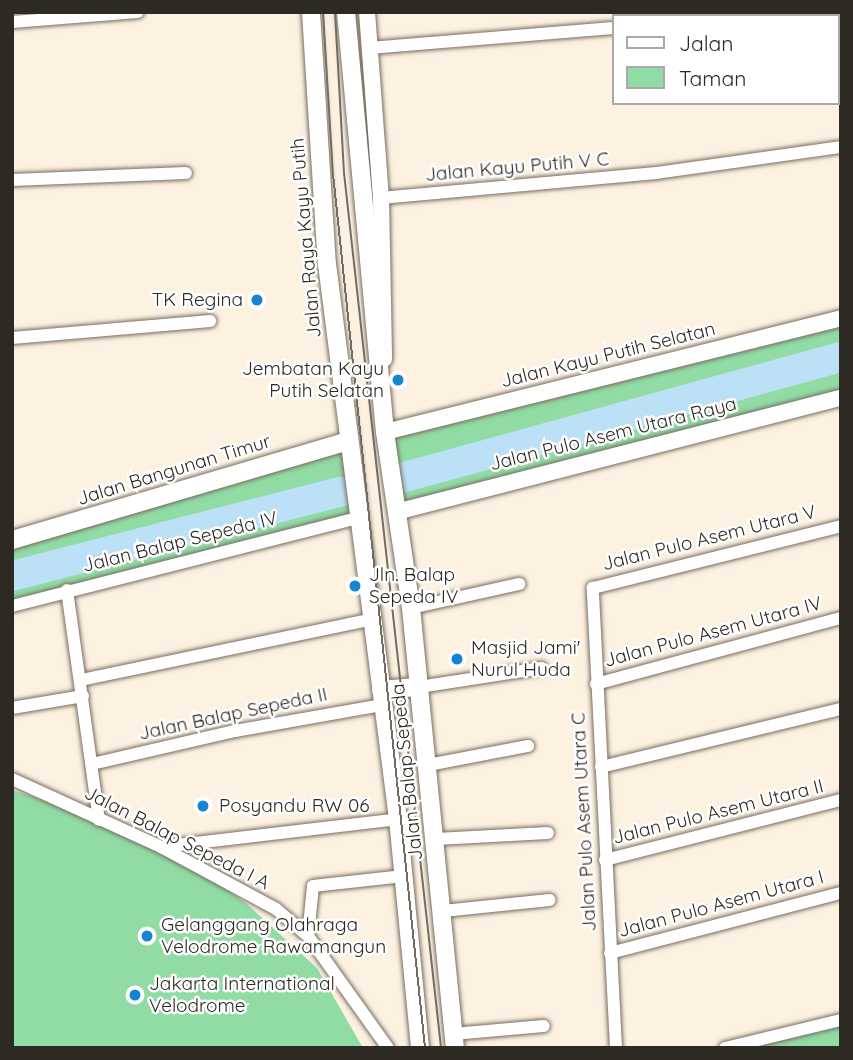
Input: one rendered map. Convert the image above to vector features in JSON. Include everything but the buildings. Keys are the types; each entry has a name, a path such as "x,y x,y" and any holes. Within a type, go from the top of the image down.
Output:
{"main road":[{"name":"Jalan Raya Kayu Putih","path":"311,12 327,264 357,510"},
{"path":"346,12 386,441"},
{"name":"Jalan Balap Sepeda","path":"386,441 411,608 454,1041"},
{"name":"Jalan Bangunan Timur","path":"12,540 348,442"},
{"name":"Jalan Balap Sepeda","path":"357,510 398,820 420,1048"},
{"path":"382,698 419,687"}],"street":[{"path":"12,22 138,12"},
{"path":"368,12 387,320 382,393"},
{"path":"369,48 612,28"},
{"name":"Jalan Kayu Putih V C","path":"381,198 656,173 841,147"},
{"path":"12,180 186,173"},
{"name":"Jalan Kayu Putih Selatan","path":"386,441 841,318"},
{"path":"12,338 210,321"},
{"name":"Jalan Pulo Asem Utara Raya","path":"396,512 841,398"},
{"name":"Jalan Balap Sepeda IV","path":"12,607 357,510"},
{"name":"Jalan Pulo Asem Utara V","path":"592,594 599,584 841,526"},
{"path":"411,608 519,584"},
{"path":"67,590 99,820"},
{"name":"Jalan Pulo Asem Utara C","path":"592,594 616,1048"},
{"name":"Jalan Pulo Asem Utara IV","path":"596,684 841,618"},
{"path":"81,680 373,619"},
{"path":"419,687 542,668"},
{"path":"12,708 83,696"},
{"name":"Jalan Balap Sepeda II","path":"92,764 382,698"},
{"path":"601,768 841,709"},
{"path":"428,765 528,746"},
{"name":"Jalan Balap Sepeda I A","path":"12,779 161,847 276,909 308,936 388,1048"},
{"name":"Jalan Pulo Asem Utara II","path":"605,860 841,800"},
{"path":"161,847 398,820"},
{"path":"436,839 548,834"},
{"path":"308,936 313,886 403,876"},
{"name":"Jalan Pulo Asem Utara I","path":"610,953 841,893"},
{"path":"443,911 549,900"},
{"path":"725,1048 841,1020"},
{"path":"454,1041 544,1026"}],"green space":[{"path":"841,317 841,398 396,512 385,432"},
{"path":"348,441 358,518 12,606 12,540"},
{"name":"Gelanggang Olahraga Velodrome Rawamangun","path":"12,790 150,834 247,904 317,968 363,1048 12,1048"},
{"path":"841,1022 841,1048 752,1048"}],"waterway":[{"path":"405,477 841,357"},
{"path":"12,576 340,492"}],"tram line":[{"path":"323,12 333,174 425,1048"},
{"path":"335,12 344,173 441,1048"}],"place":[{"name":"TK Regina","path":"257,300"},
{"name":"Jembatan Kayu Putih Selatan","path":"398,380"},
{"name":"Jln. Balap Sepeda IV","path":"355,586"},
{"name":"Masjid Jami' Nurul Huda","path":"457,659"},
{"name":"Posyandu RW 06","path":"203,806"},
{"name":"Gelanggang Olahraga Velodrome Rawamangun","path":"147,936"},
{"name":"Jakarta International Velodrome","path":"135,995"}]}
